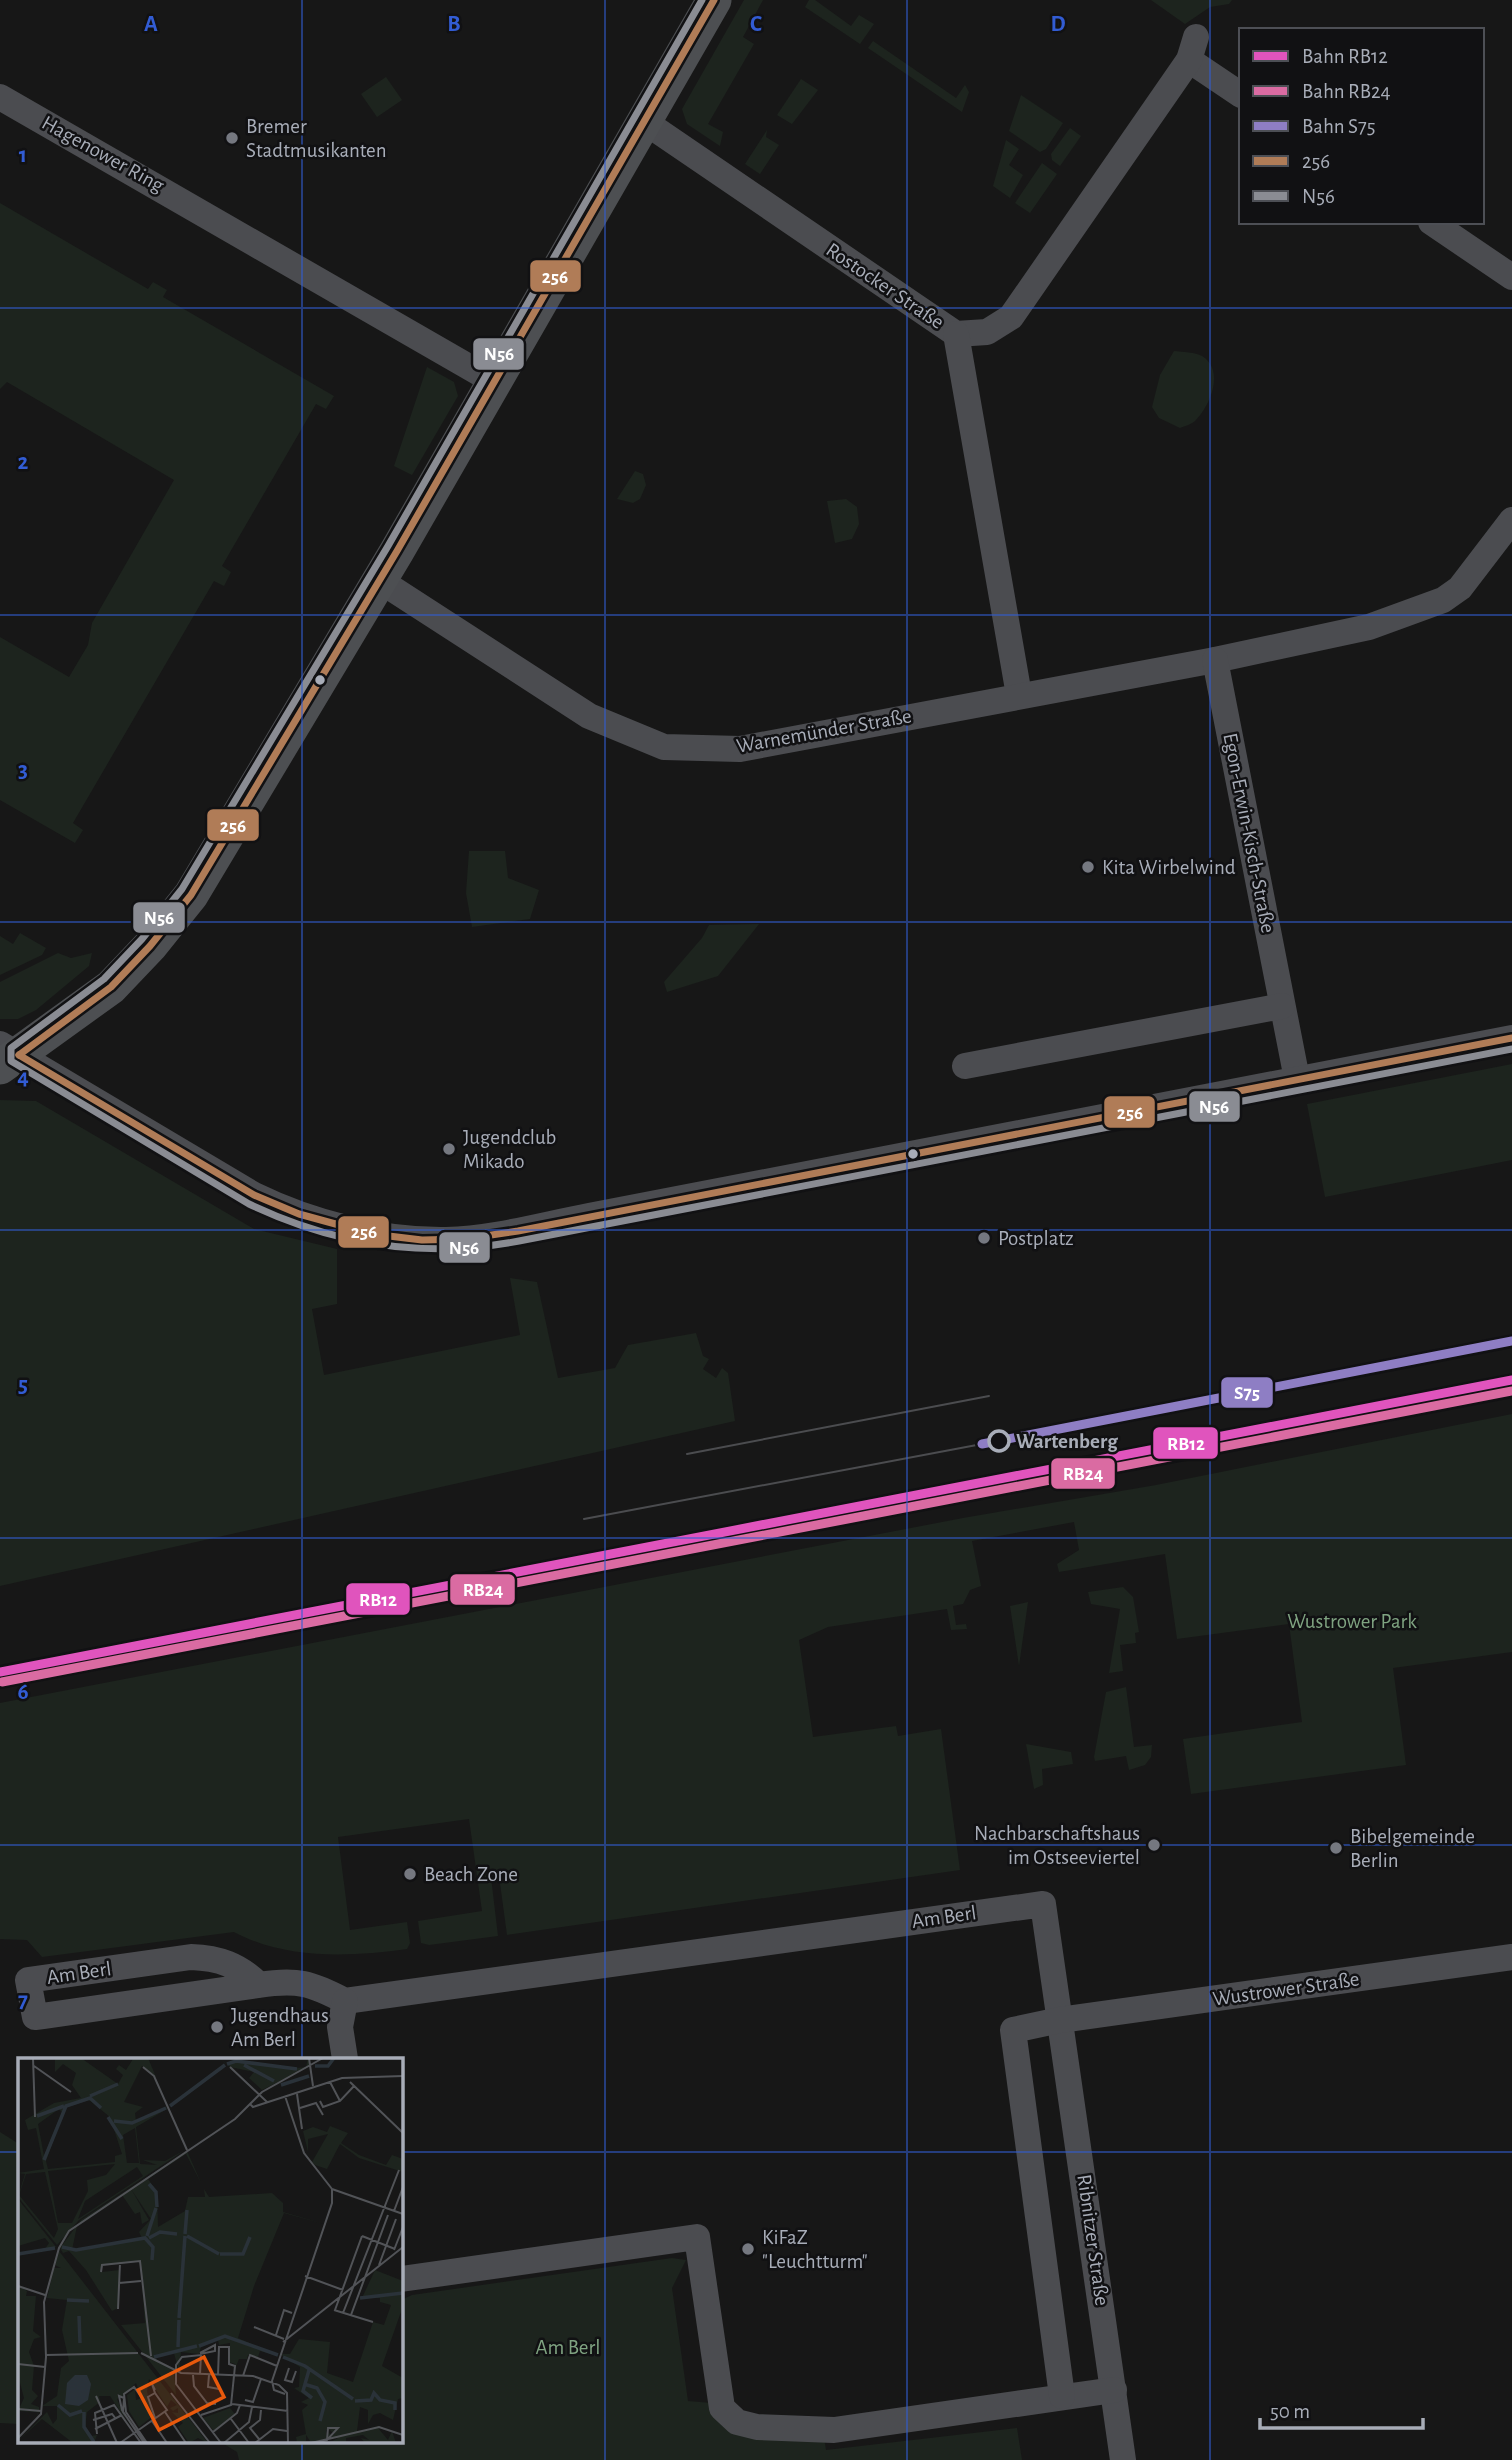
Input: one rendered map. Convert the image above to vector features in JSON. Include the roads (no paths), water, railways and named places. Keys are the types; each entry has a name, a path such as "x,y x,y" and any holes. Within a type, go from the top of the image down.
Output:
{"main road":[{"path":"6,1055 111,987 150,946 191,895 495,382 714,0"}],"street":[{"name":"Rostocker Straße","path":"645,122 956,334 988,332 1011,317 1192,49 1239,92"},
{"name":"Hagenower Ring","path":"0,97 495,382"},
{"path":"1434,224 1512,277"},
{"path":"956,334 1019,695"},
{"name":"Warnemünder Straße","path":"379,580 589,716 664,747 740,749 1215,660 1369,627 1443,600 1460,588 1482,563 1512,520"},
{"name":"Egon-Erwin-Kisch-Straße","path":"1215,660 1297,1079"},
{"path":"965,1066 1282,1006"},
{"path":"6,1055 288,1212 391,1235 447,1240 589,1216 1512,1038"},
{"name":"Am Berl","path":"259,1985 234,1965 212,1958 191,1957 28,1980 35,2017 259,1985 290,1980 306,1983 345,2001 1044,1904"},
{"name":"Ribnitzer Straße","path":"1044,1904 1124,2460"},
{"name":"Wustrower Straße","path":"1060,2020 1512,1957"},
{"path":"345,2001 340,2027 345,2058"},
{"path":"1060,2020 1013,2030 1062,2396"},
{"path":"402,2279 697,2237 722,2408 737,2422 757,2427 834,2430 1114,2390"}],"tram line":[{"path":"687,1454 989,1396"},
{"path":"584,1519 982,1444"}],"rail line":[{"name":"S75","path":"982,1444 1512,1341"},
{"name":"RB12","path":"0,1672 1512,1380"},
{"name":"RB24","path":"2,1682 1512,1391"}],"place":[{"name":"Bremer Stadtmusikanten","path":"232,138"},
{"name":"Kita Wirbelwind","path":"1088,867"},
{"name":"Jugendclub Mikado","path":"449,1149"},
{"name":"Postplatz","path":"984,1238"},
{"name":"Wartenberg","path":"999,1441"},
{"name":"Nachbarschaftshaus im Ostseeviertel","path":"1154,1845"},
{"name":"Bibelgemeinde Berlin","path":"1336,1848"},
{"name":"Beach Zone","path":"410,1874"},
{"name":"Jugendhaus Am Berl","path":"217,2027"},
{"name":"KiFaZ \"Leuchtturm\"","path":"748,2249"}],"park label":[{"name":"Wustrower Park","path":"1352,1621"}]}
